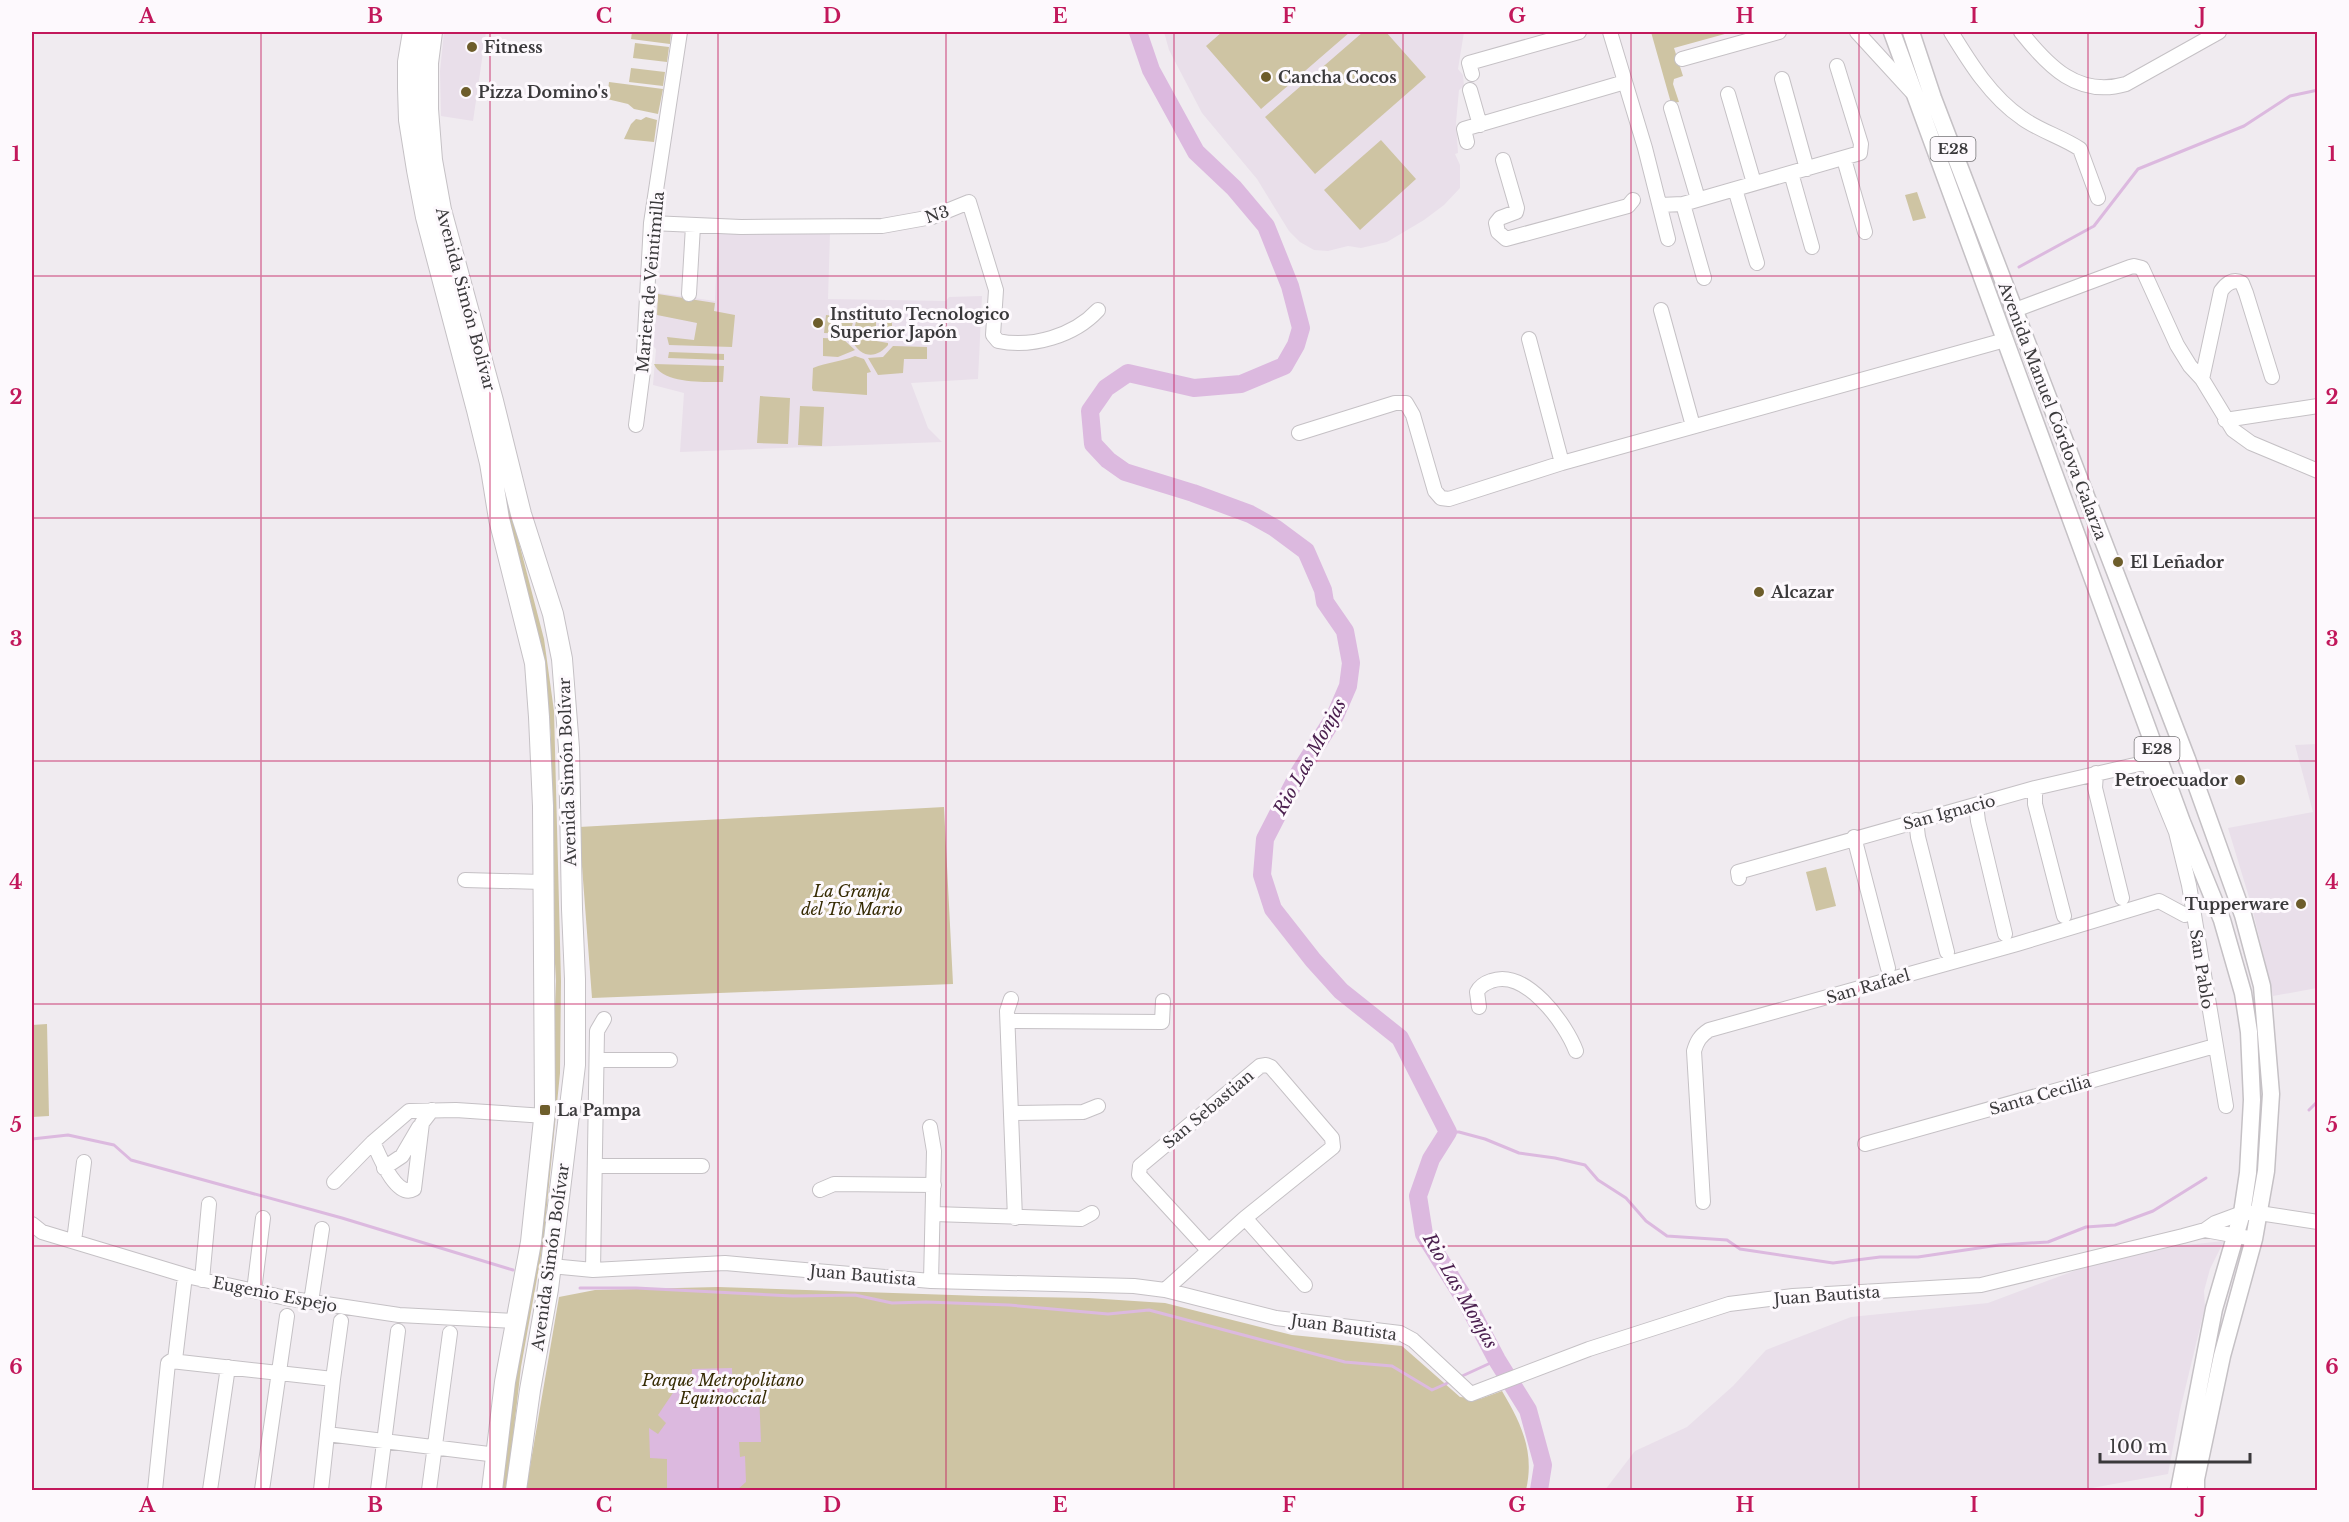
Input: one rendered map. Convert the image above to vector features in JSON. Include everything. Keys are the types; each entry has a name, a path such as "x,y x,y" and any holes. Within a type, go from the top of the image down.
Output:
{"highway":[{"name":"Avenida Simón Bolívar","path":"413,32 408,62 408,88 409,120 417,170 426,217 490,463 499,519 535,663 543,806 545,1116 531,1242 505,1382 492,1491"},
{"name":"Avenida Simón Bolívar","path":"432,32 428,63 428,110 432,160 441,210 521,514 553,614 562,659 569,748 575,978 574,1065 551,1266 528,1401 516,1491"}],"main road":[{"name":"Avenida Manuel Córdova Galarza","path":"1892,32 2005,340 2154,760 2179,827 2222,920 2243,993 2249,1032 2252,1100 2248,1173 2242,1213 2214,1309 2179,1491"},
{"name":"Avenida Manuel Córdova Galarza","path":"1911,32 1933,98 2187,759 2243,915 2262,986 2271,1094 2266,1171 2254,1239 2222,1356 2196,1479 2196,1491"},
{"path":"1976,260 1979,253 1983,251 1993,254"},
{"path":"2179,827 2206,814"}],"street":[{"name":"Marieta de Veintimilla","path":"636,425 643,371 651,223 680,32"},
{"path":"1472,74 1469,63 1579,32"},
{"path":"1610,32 1668,239"},
{"path":"1682,59 1779,32"},
{"path":"1857,32 1914,94"},
{"path":"1951,32 1975,70 2012,110 2038,127 2080,149 2098,198"},
{"path":"2022,32 2056,70 2093,87 2112,88 2126,84 2219,32"},
{"path":"1658,198 1665,207 1683,204 1860,153 1862,149 1837,66"},
{"path":"1782,79 1807,168"},
{"path":"1467,142 1464,129 1625,82"},
{"path":"1470,90 1480,125"},
{"path":"1728,94 1754,183"},
{"path":"1671,108 1698,199"},
{"path":"1844,159 1865,232"},
{"path":"1503,160 1517,208 1516,212 1500,218 1496,223 1498,232 1503,237 1509,232 1625,199 1658,198"},
{"path":"1791,172 1812,247"},
{"path":"1735,189 1757,263"},
{"name":"N3","path":"651,223 693,226 882,226 932,217 969,202 996,290 993,335 998,341 1021,342 1054,338 1084,323 1098,310"},
{"path":"1683,204 1704,278"},
{"path":"689,294 693,226"},
{"path":"2015,310 2130,267 2142,268 2177,345 2190,366 2202,379 2233,430 2251,443 2318,471"},
{"path":"2202,379 2221,291 2226,284 2233,281 2242,283 2272,377"},
{"path":"1661,310 1694,426"},
{"path":"1529,339 1562,463"},
{"path":"1299,433 1395,403 1406,403 1411,410 1434,491 1441,498 1449,499 1562,463 2005,340"},
{"path":"2225,420 2318,406"},
{"name":"San Ignacio","path":"1739,875 1854,837 2035,788 2154,760"},
{"path":"2096,773 2095,788 2122,898"},
{"path":"2035,788 2035,804 2064,916"},
{"path":"1976,805 1977,821 2005,934"},
{"path":"1917,820 1918,837 1947,952"},
{"name":"San Pablo","path":"2179,827 2226,1106"},
{"path":"1854,837 1888,968"},
{"path":"465,880 542,882"},
{"name":"San Rafael","path":"1703,1202 1694,1051 1703,1034 1720,1027 2018,944 2158,901 2169,904 2185,915 2192,911"},
{"path":"1479,1007 1477,992 1483,985 1500,978 1519,982 1538,997 1557,1017 1568,1032 1576,1051"},
{"path":"1011,999 1007,1011 1015,1218"},
{"path":"1008,1021 1162,1022 1163,1001"},
{"path":"593,1270 597,1031 604,1019"},
{"name":"Santa Cecilia","path":"1865,1144 2215,1046"},
{"path":"598,1060 670,1060"},
{"name":"San Sebastian","path":"1165,1290 1245,1218 1333,1147 1334,1143 1271,1067 1266,1065 1260,1066 1140,1166 1139,1175 1208,1250"},
{"path":"1011,1113 1083,1112 1098,1106"},
{"path":"334,1182 373,1142 409,1111 432,1110 545,1116"},
{"path":"384,1167 393,1164 402,1156 432,1110"},
{"path":"373,1142 384,1167 404,1191 409,1192 414,1190 422,1123"},
{"path":"930,1127 934,1151 931,1281"},
{"path":"74,1241 84,1162"},
{"path":"595,1166 702,1166"},
{"path":"820,1190 834,1184 934,1185"},
{"path":"202,1280 209,1204"},
{"path":"934,1214 1082,1219 1092,1213"},
{"name":"Juan Bautista","path":"551,1266 593,1270 726,1263 931,1281 1111,1285 1165,1290 1276,1318 1400,1333 1413,1340 1471,1394 1589,1348 1718,1307 1793,1296 1981,1285 2205,1230 2215,1223 2242,1213 2259,1213 2318,1222"},
{"path":"254,1291 263,1218"},
{"path":"1245,1218 1305,1285"},
{"name":"Eugenio Espejo","path":"37,1228 202,1280 254,1291 399,1315 515,1321"},
{"path":"311,1302 322,1229"},
{"name":"Juan Bautista","path":"2205,1230 2254,1239"},
{"path":"175,1360 184,1284"},
{"path":"262,1491 287,1316"},
{"path":"321,1491 341,1321"},
{"path":"378,1491 398,1331"},
{"path":"429,1491 450,1333"},
{"path":"155,1491 168,1363 175,1360 333,1379"},
{"path":"210,1491 228,1367"},
{"path":"327,1434 497,1455"}],"shaded area":[{"path":"444,32 486,32 473,121 441,116 440,71"},
{"path":"1164,32 1464,32 1458,69 1463,75 1464,86 1459,90 1456,122 1458,153 1455,154 1460,165 1460,188 1444,205 1424,220 1387,242 1361,248 1348,246 1328,251 1314,250 1300,242 1289,231 1257,179 1202,113 1169,50"},
{"name":"Instituto Tecnologico Superior Japón","path":"718,232 830,233 828,299 946,301 949,297 982,296 978,379 911,383 928,428 942,442 680,452 684,393 653,385 656,349 653,346 658,293 715,301"},
{"name":"Tupperware","path":"2317,744 2317,988 2273,996 2252,907 2228,828 2313,812 2295,745"},
{"path":"2224,1241 2210,1269 2204,1291 2205,1307 2180,1410 2168,1474 2081,1490 1605,1490 1635,1451 1687,1427 1733,1386 1766,1350 1851,1317 1988,1303 2090,1265 2177,1246"},
{"path":"732,1368 733,1393 759,1392 761,1442 739,1442 740,1457 745,1456 746,1482 737,1490 667,1490 667,1459 650,1458 649,1428 658,1434 666,1423 658,1415 683,1378 683,1388 691,1386 692,1369"}],"green space":[{"path":"420,32 420,72 509,504 544,639 554,711 561,981 560,1073 543,1245 521,1367 507,1490 499,1490 551,1107 556,981 551,893 551,737 544,670 418,138 416,57"},
{"path":"632,32 671,32 670,44 631,39"},
{"name":"Cancha Cocos","path":"1222,32 1350,32 1261,109 1206,46"},
{"path":"1363,32 1386,32 1426,77 1315,174 1265,117"},
{"path":"1651,32 1732,32 1674,48 1683,76 1674,79 1673,84 1679,102 1671,103"},
{"path":"635,43 669,47 667,62 633,58"},
{"path":"631,68 665,72 663,86 629,82"},
{"path":"609,82 663,89 658,114 634,109 628,104 607,99"},
{"path":"646,117 657,120 654,142 624,139 636,119 641,120"},
{"path":"1381,140 1416,179 1360,230 1324,190"},
{"path":"1917,192 1926,218 1913,221 1905,195"},
{"path":"658,294 715,303 714,311 735,315 732,347 669,345 667,337 694,340 697,323 657,315"},
{"path":"885,308 892,309 892,331 897,339 885,338"},
{"path":"826,315 854,318 850,334 824,333"},
{"path":"857,318 876,319 878,337 853,333"},
{"path":"853,337 888,343 888,345 879,353 868,355 860,351 849,339"},
{"path":"823,338 843,339 855,350 838,357 823,356"},
{"path":"893,346 927,347 927,359 904,359 903,373 878,375 868,358 883,357"},
{"path":"669,352 724,354 724,360 668,358"},
{"path":"855,356 864,359 871,372 867,373 867,395 813,391 813,368"},
{"path":"654,364 724,366 723,382 695,382 675,378 659,371"},
{"path":"760,396 790,398 788,444 757,443"},
{"path":"800,406 824,407 822,446 798,445"},
{"name":"La Granja del Tío Mario","path":"944,807 953,984 592,998 579,827"},
{"path":"1826,867 1836,906 1816,911 1806,872"},
{"path":"47,1024 49,1116 32,1117 32,1025"},
{"name":"Parque Metropolitano Equinoccial","path":"718,1287 1088,1298 1165,1303 1292,1335 1402,1346 1460,1397 1480,1399 1502,1391 1520,1426 1527,1450 1529,1463 1526,1490 526,1490 559,1297 595,1290"}],"waterway":[{"name":"Rio Las Monjas","path":"1138,32 1151,70 1196,152 1234,188 1266,226 1290,286 1301,328 1296,345 1284,366 1241,384 1194,388 1128,373 1106,388 1090,411 1093,444 1108,460 1125,472 1250,514 1275,528 1306,551 1323,590 1325,602 1345,631 1351,663 1348,686 1335,716 1299,773 1265,839 1262,875 1273,909 1313,960 1341,991 1400,1038 1448,1132 1431,1159 1418,1196 1424,1234 1467,1303 1497,1360 1528,1410 1543,1465 1539,1490"},
{"path":"2019,267 2094,226 2138,169 2244,126 2290,96 2318,90"},
{"path":"2309,1110 2318,1101"},
{"path":"1448,1132 1459,1132 1485,1139 1519,1153 1585,1165 1598,1180 1626,1198 1646,1221 1667,1236 1727,1240 1740,1249 1833,1263 1880,1257 1918,1257 1999,1245 2048,1242 2086,1227 2115,1225 2153,1211 2206,1178"},
{"path":"32,1139 68,1135 114,1145 131,1160 342,1218 513,1270"},
{"path":"580,1288 636,1288 793,1296 855,1295 892,1303 1009,1305 1108,1314 1149,1310 1345,1362 1392,1366 1432,1390 1452,1381"},
{"path":"1460,1377 1497,1360"}],"place":[{"name":"Fitness","path":"472,47"},
{"name":"Cancha Cocos","path":"1266,77"},
{"name":"Pizza Domino's","path":"466,92"},
{"name":"Instituto Tecnologico Superior Japón","path":"818,323"},
{"name":"El Leñador","path":"2118,562"},
{"name":"Alcazar","path":"1759,592"},
{"name":"Petroecuador","path":"2240,780"},
{"name":"Tupperware","path":"2301,904"},
{"name":"La Pampa","path":"545,1110"}]}
